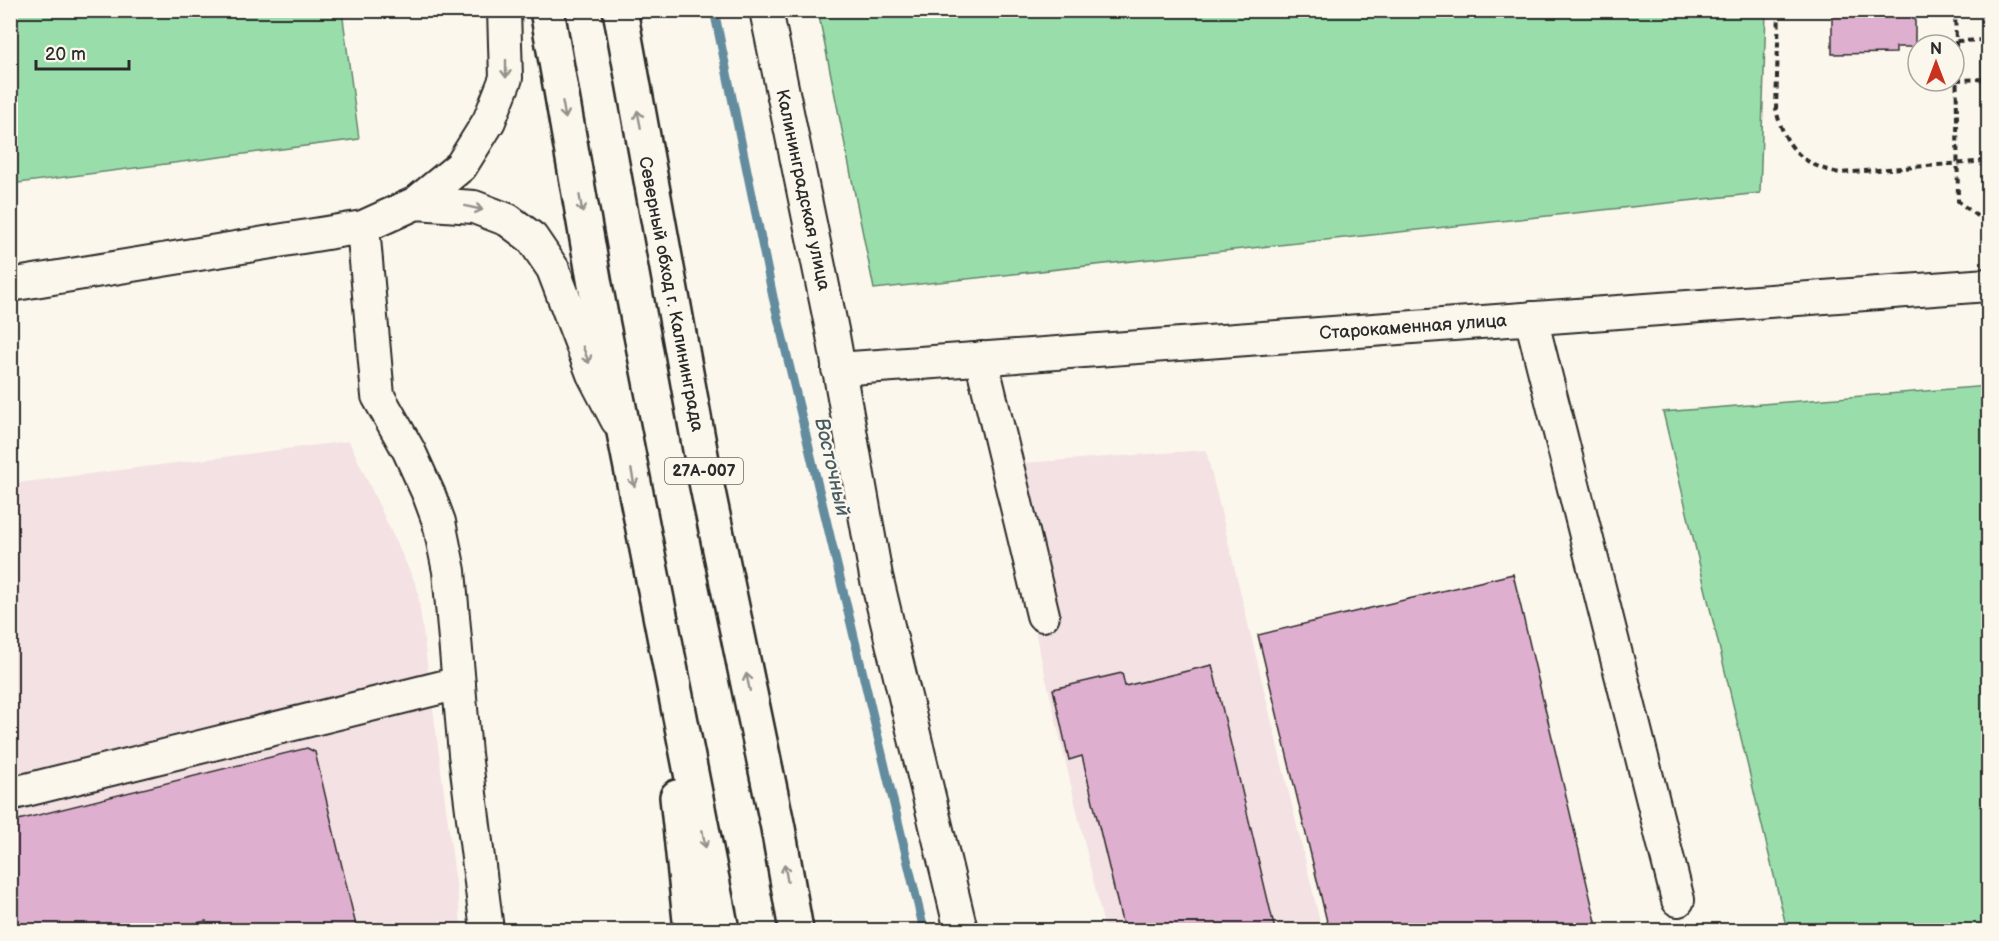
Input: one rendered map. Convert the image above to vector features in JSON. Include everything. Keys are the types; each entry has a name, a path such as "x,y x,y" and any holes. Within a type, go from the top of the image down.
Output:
{"highway":[{"path":"547,10 595,285 722,930"},
{"name":"Северный обход г. Калининграда","path":"620,10 703,465 778,828 796,930"},
{"path":"669,658 676,795 692,930"}],"street":[{"path":"10,285 363,227 416,203 461,166 489,121 506,78 504,10"},
{"name":"Калининградская улица","path":"766,10 838,369 876,576 961,930"},
{"path":"416,203 474,207 508,220 532,238 553,269 593,374 625,434"},
{"path":"363,227 378,396 409,451 439,522 449,571 465,754 487,930"},
{"name":"Старокаменная улица","path":"838,369 1989,285"},
{"path":"1531,318 1678,900"},
{"path":"981,358 1043,615"},
{"path":"10,794 459,683"}],"path":[{"path":"1779,10 1776,109 1779,125 1786,140 1809,163 1824,170 1840,173 1989,160"},
{"path":"1955,10 1956,33"},
{"path":"1966,41 1989,40"},
{"path":"1966,80 1989,79"},
{"path":"1956,93 1958,201 1989,225"}],"shaded area":[{"path":"349,441 417,587 462,930 11,930 10,484"},
{"path":"1206,450 1322,930 1105,930 996,465"}],"green space":[{"path":"10,11 342,11 359,139 11,184"},
{"path":"818,11 1766,11 1760,193 874,289"},
{"path":"1981,52 1988,52 1988,104 1982,104"},
{"path":"1988,386 1988,930 1787,930 1663,412"}],"building":[{"path":"1826,10 1915,10 1915,33 1906,33 1906,47 1896,47 1896,53 1832,54 1832,14 1826,14"},
{"path":"1513,574 1598,930 1329,930 1258,635"},
{"path":"1212,665 1275,930 1124,930 1082,756 1069,760 1053,689 1122,673 1125,686"},
{"path":"307,748 315,752 357,930 208,930 206,921 167,930 10,930 10,822"},
{"path":"307,748 315,752 357,930 208,930 206,921 167,930 10,930 10,822"}],"waterway":[{"name":"Восточный","path":"714,10 773,297 924,930"}]}
